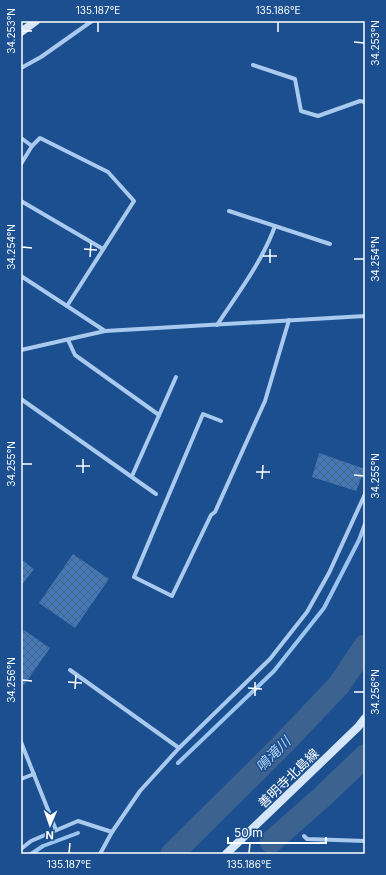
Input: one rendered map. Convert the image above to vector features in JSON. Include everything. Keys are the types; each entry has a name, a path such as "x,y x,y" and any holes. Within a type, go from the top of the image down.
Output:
{"main road":[{"path":"21,32 36,21"},
{"name":"善明寺北島線","path":"226,854 362,727 365,718"}],"street":[{"path":"21,68 41,57 92,21"},
{"path":"253,65 295,79 301,111 318,116 360,101 364,102"},
{"path":"21,138 32,146"},
{"path":"21,164 32,146 40,138 108,172 134,201 67,306"},
{"path":"21,201 103,249"},
{"path":"229,211 330,244"},
{"path":"217,325 269,244 275,226"},
{"path":"21,276 106,331"},
{"path":"21,350 106,331 365,316"},
{"path":"220,421 203,414 134,577 172,596 211,515 215,512 265,401 289,320"},
{"path":"68,340 75,355 159,415"},
{"path":"132,476 176,377"},
{"path":"21,399 156,494"},
{"path":"100,854 112,832 140,791 179,748 270,659 307,612 329,573 365,494"},
{"path":"70,670 179,748"},
{"path":"21,742 56,830"},
{"path":"21,779 34,774"},
{"path":"21,849 31,841 78,821 112,832"},
{"path":"304,836 307,840 365,841"}],"building":[{"path":"319,453 365,469 356,491 312,477"},
{"path":"73,554 109,579 75,628 39,603"},
{"path":"21,559 34,569 21,586"},
{"path":"24,630 50,648 24,685 21,683 21,635"}],"waterway":[{"path":"178,763 274,671 324,608 359,540 365,524"},
{"name":"鳴滝川","path":"172,854 279,748 339,685 365,646"},
{"path":"271,842 322,797 365,756"},
{"path":"31,854 43,846 78,833"}]}
